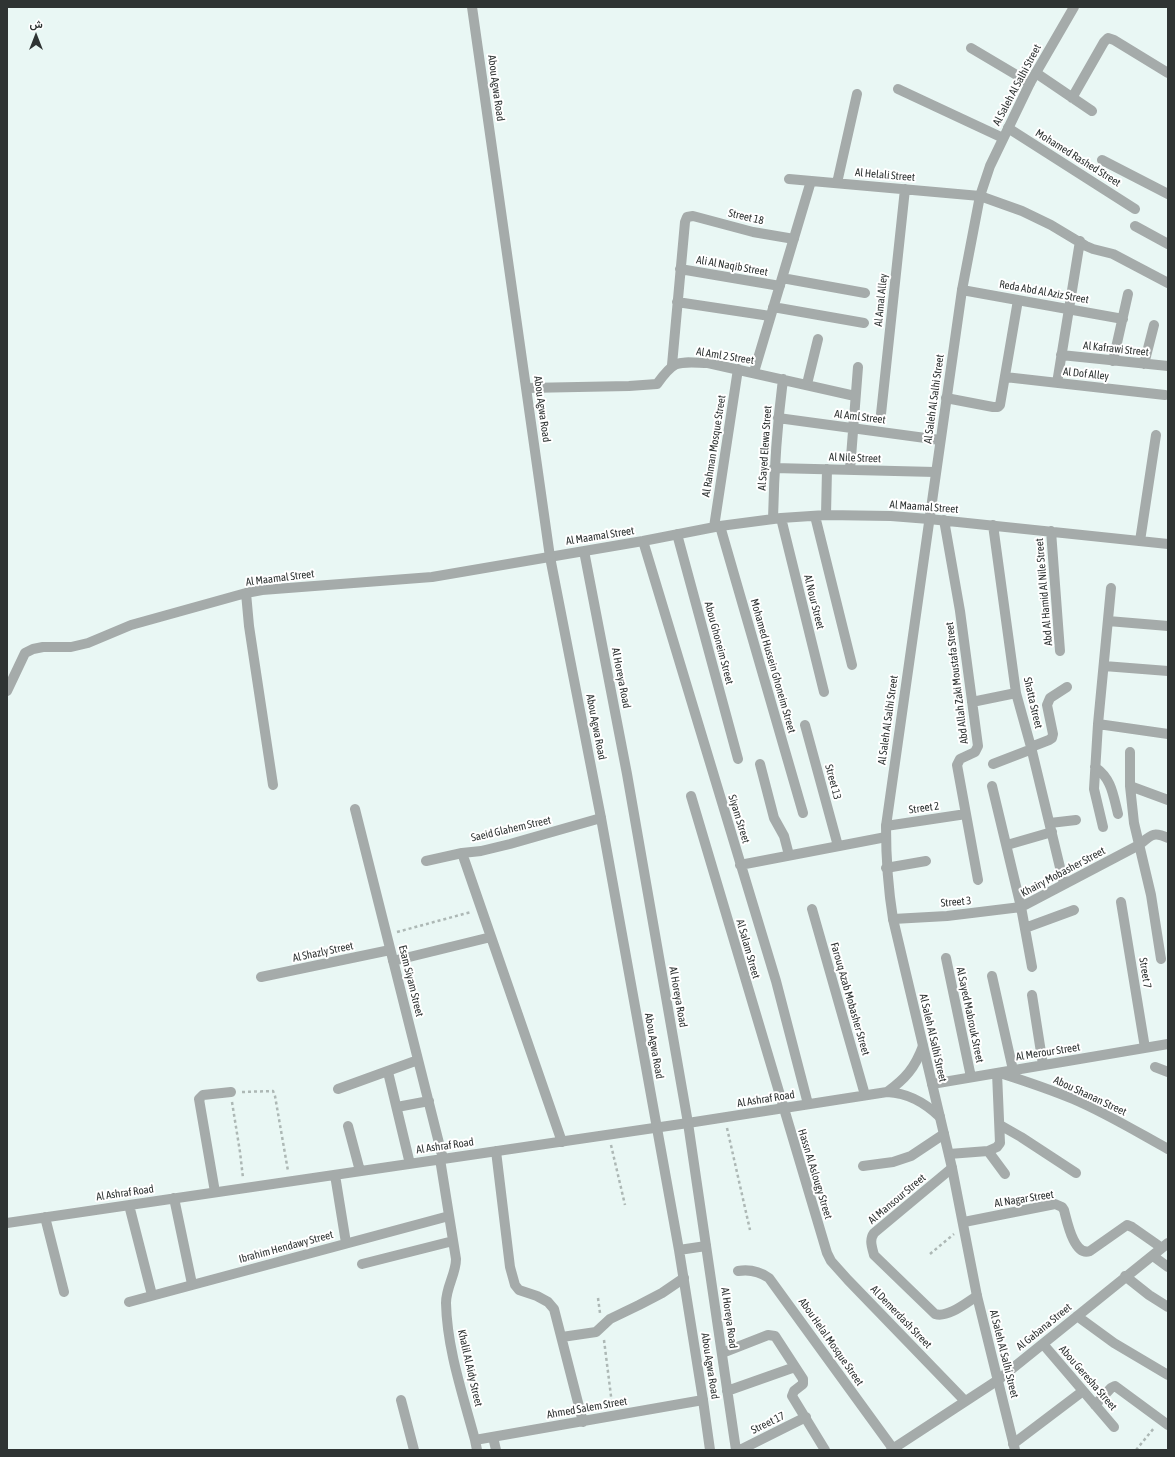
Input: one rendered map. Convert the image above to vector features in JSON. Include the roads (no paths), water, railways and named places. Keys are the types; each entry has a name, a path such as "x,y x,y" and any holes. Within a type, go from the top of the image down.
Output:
{"street":[{"name":"Abou Agwa Road","path":"472,7 550,557 601,818 679,1250 704,1400 710,1450"},
{"name":"Al Saleh Al Salhi Street","path":"1014,1447 977,1296 964,1223 949,1154 893,919 886,868 886,826 962,290 980,196 990,166 1030,83 1074,7"},
{"path":"1072,98 1104,42 1108,38 1114,40 1168,73"},
{"path":"971,48 1030,83"},
{"path":"1036,73 1092,111"},
{"name":"Mohamed Rashed Street","path":"898,89 1006,133 1135,209"},
{"path":"837,183 857,94"},
{"path":"1102,160 1168,194"},
{"name":"Al Helali Street","path":"789,179 980,196 1022,211 1052,225 1093,249 1113,254 1168,283"},
{"path":"754,372 811,181"},
{"name":"Al Amal Alley","path":"881,414 905,189"},
{"name":"Street 18","path":"680,269 685,222 687,217 693,216 753,232 794,239"},
{"path":"1135,226 1168,244"},
{"path":"1057,383 1080,241"},
{"path":"527,388 657,384 672,365 680,269"},
{"name":"Ali Al Naqib Street","path":"680,269 865,293"},
{"name":"Reda Abd Al Aziz Street","path":"962,290 1123,319"},
{"path":"1113,361 1128,294"},
{"path":"946,398 993,408 998,407 1001,403 1018,300"},
{"path":"677,302 864,323"},
{"path":"1144,364 1154,325"},
{"path":"807,384 818,339"},
{"name":"Al Kafrawi Street","path":"1061,355 1168,366"},
{"name":"Al Aml 2 Street","path":"672,365 685,362 708,363 754,372 855,396"},
{"path":"850,470 858,367"},
{"name":"Al Rahman Mosque Street","path":"717,526 738,369"},
{"name":"Al Dof Alley","path":"1005,377 1165,395"},
{"name":"Al Sayed Elewa Street","path":"777,519 774,468 783,379"},
{"name":"Al Aml Street","path":"778,418 940,440"},
{"path":"1140,540 1156,435"},
{"name":"Al Nile Street","path":"774,468 935,472"},
{"path":"826,516 827,469"},
{"name":"Al Maamal Street","path":"7,691 25,653 33,649 43,647 70,647 84,644 132,625 246,593 278,588 419,578 643,541 717,526 815,516 862,515 944,520 1168,544"},
{"path":"815,516 852,666"},
{"name":"Al Nour Street","path":"777,519 824,692"},
{"name":"Abd Allah Zaki Moustafa Street","path":"944,520 960,612 978,746 975,752 960,759 957,765 978,880"},
{"name":"Shatta Street","path":"993,525 1016,693 1032,748 1064,884"},
{"name":"Mohamed Hussein Ghoneim Street","path":"717,526 803,813"},
{"name":"Abd Al Hamid Al Nile Street","path":"1051,531 1060,651"},
{"name":"Abou Ghoneim Street","path":"677,534 738,759"},
{"name":"Siyam Street","path":"643,541 776,981 808,1104"},
{"name":"Al Horeya Road","path":"584,551 627,774 688,1123 736,1450"},
{"path":"1103,827 1094,789 1098,724 1111,588"},
{"path":"246,593 249,626 273,785"},
{"path":"1108,621 1168,626"},
{"path":"1104,666 1168,671"},
{"path":"993,764 1052,738 1053,734 1047,705 1050,698 1066,687"},
{"path":"972,702 1016,693"},
{"path":"1098,724 1168,734"},
{"name":"Street 13","path":"805,725 838,846"},
{"path":"1130,752 1130,786 1134,823 1151,895 1161,959"},
{"path":"760,764 774,818 784,836 789,855"},
{"path":"1095,767 1108,779 1118,814"},
{"path":"992,786 1021,907"},
{"path":"1130,786 1168,800"},
{"name":"Al Salam Street","path":"691,796 783,1108"},
{"name":"Esam Siyam Street","path":"355,809 442,1159"},
{"name":"Street 2","path":"886,826 966,814"},
{"name":"Saeid Glahem Street","path":"426,861 462,853 482,851 601,818"},
{"path":"1007,845 1076,820"},
{"name":"Khairy Mobasher Street","path":"1032,967 1021,907 1139,845 1153,834 1158,833 1168,838"},
{"path":"740,865 886,837"},
{"path":"462,853 562,1142"},
{"path":"886,868 926,861"},
{"name":"Street 7","path":"1121,902 1145,1048"},
{"name":"Street 3","path":"893,919 947,916 1021,907"},
{"name":"Farouq Azab Mobasher Street","path":"812,909 865,1095"},
{"path":"1025,928 1074,910"},
{"path":"393,962 491,937"},
{"name":"Al Shazly Street","path":"261,977 390,950"},
{"name":"Al Sayed Mabrouk Street","path":"946,958 971,1077"},
{"path":"992,976 1013,1070"},
{"path":"1032,995 1043,1065"},
{"name":"Al Merour Street","path":"932,1084 1168,1044"},
{"path":"887,1092 906,1077 913,1068 923,1046"},
{"path":"338,1089 418,1060"},
{"path":"1155,1067 1168,1072"},
{"path":"388,1072 410,1164"},
{"path":"949,1154 988,1152 997,1147 1000,1143 998,1073"},
{"name":"Abou Shanan Street","path":"998,1073 1024,1080 1074,1100 1168,1149"},
{"path":"215,1192 198,1099 203,1095 231,1092"},
{"name":"Al Ashraf Road","path":"7,1223 657,1128 887,1092 910,1096 931,1109 940,1117"},
{"path":"397,1107 428,1101"},
{"name":"Hassn Al Aslougy Street","path":"783,1108 825,1246"},
{"path":"1000,1125 1076,1172"},
{"path":"348,1126 360,1171"},
{"path":"863,1166 893,1162 911,1156 944,1134"},
{"path":"496,1151 510,1267 515,1285 519,1290 537,1296 548,1302 554,1309 583,1422"},
{"path":"988,1152 1005,1174"},
{"name":"Khalil Al Aidy Street","path":"442,1159 456,1265 446,1296 448,1323 453,1358 477,1450"},
{"name":"Al Mansour Street","path":"952,1168 874,1233 872,1236 871,1245 874,1254 935,1314 940,1316 948,1314 977,1296"},
{"path":"334,1175 346,1243"},
{"path":"174,1198 192,1284"},
{"name":"Al Nagar Street","path":"964,1223 1055,1204 1062,1207 1064,1210 1072,1238 1084,1252 1090,1251 1127,1225 1165,1246"},
{"path":"129,1205 152,1295"},
{"name":"Ibrahim Hendawy Street","path":"128,1302 449,1216"},
{"path":"45,1217 64,1292"},
{"path":"362,1264 453,1241"},
{"path":"679,1250 706,1246"},
{"name":"Al Demerdash Street","path":"825,1246 831,1261 848,1280 965,1401"},
{"name":"Al Gabana Street","path":"892,1450 998,1380 1125,1276 1165,1246"},
{"path":"1152,1256 1168,1267"},
{"name":"Abou Helal Mosque Street","path":"738,1271 747,1269 759,1272 770,1278 892,1450"},
{"path":"1125,1276 1149,1295 1168,1307"},
{"path":"562,1336 592,1333 599,1330 610,1319 662,1293 684,1278"},
{"path":"1078,1316 1114,1343 1168,1375"},
{"path":"722,1354 770,1335 776,1338 803,1379 803,1384 794,1391 792,1395 825,1450"},
{"name":"Abou Geresha Street","path":"1043,1344 1114,1427"},
{"path":"727,1391 795,1367"},
{"path":"1095,1405 1111,1388 1115,1386 1164,1423"},
{"path":"1014,1447 1083,1391"},
{"path":"401,1400 414,1450"},
{"name":"Ahmed Salem Street","path":"475,1440 704,1400"},
{"name":"Street 17","path":"740,1450 806,1417"},
{"path":"493,1437 496,1450"}]}
